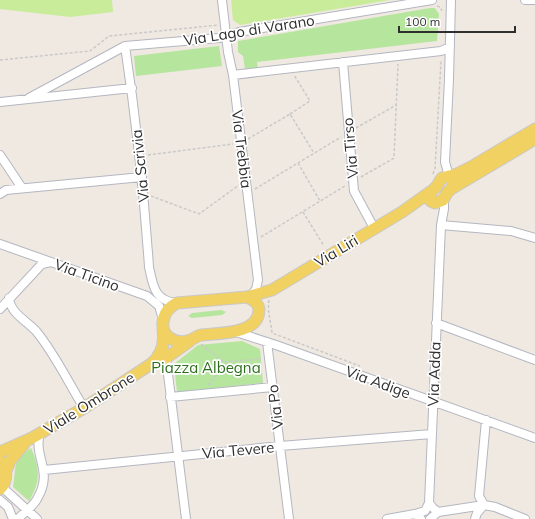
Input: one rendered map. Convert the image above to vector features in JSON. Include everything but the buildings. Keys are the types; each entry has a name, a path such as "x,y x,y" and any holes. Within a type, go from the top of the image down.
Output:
{"main road":[{"name":"Via Liri","path":"236,332 245,329 254,322 257,318 263,300 374,228 431,197 442,178 457,174 471,167 535,129"},
{"name":"Via Liri","path":"431,197 440,202 448,193 535,139"},
{"path":"448,193 454,185 454,181 449,176"},
{"name":"Via Liri","path":"177,303 271,295"},
{"path":"249,297 257,304 259,312"},
{"path":"177,303 168,310 163,324 168,337 176,341 196,342 196,337 202,335 236,332"},
{"name":"Viale Ombrone","path":"0,452 40,433 84,408 151,364 158,358 163,349 163,324"},
{"name":"Viale Ombrone","path":"151,364 196,342"},
{"name":"Viale Ombrone","path":"1,488 5,482 6,471 10,461 26,440"},
{"path":"0,461 6,471"}],"street":[{"name":"Via Trebbia","path":"222,0 228,52 233,75 258,280 256,290 249,297"},
{"name":"Via Lago di Varano","path":"30,98 125,46 211,39 240,32 432,0"},
{"path":"449,176 445,162 451,0"},
{"path":"525,0 535,0"},
{"name":"Via Scrivia","path":"125,46 132,88 144,193 149,267 153,286"},
{"path":"233,75 441,51 450,47"},
{"name":"Via Tirso","path":"343,62 354,191 374,228"},
{"name":"Via Lago di Varano","path":"0,102 132,88"},
{"path":"0,155 22,188"},
{"path":"0,194 6,190 22,188 142,177"},
{"name":"Via Adda","path":"429,503 441,225 448,193"},
{"name":"Via Adda","path":"431,197 438,208 441,225"},
{"path":"441,225 511,231 535,238"},
{"name":"Via Ticino","path":"0,244 143,294 156,302 161,310 163,324"},
{"path":"0,309 42,264 52,262"},
{"path":"143,294 151,291 153,286"},
{"path":"153,286 163,299 177,303"},
{"path":"10,298 10,303 13,310 29,324 45,343 84,408"},
{"path":"436,323 535,360"},
{"name":"Via Adige","path":"236,332 535,438"},
{"name":"Via Po","path":"267,342 289,519"},
{"path":"166,358 186,519"},
{"path":"170,397 273,388"},
{"path":"484,505 479,496 486,420"},
{"path":"18,519 36,501 43,489 45,477 39,443 40,433"},
{"name":"Via Tevere","path":"44,470 280,446 432,434"},
{"path":"1,488 37,519"},
{"path":"0,500 8,507 13,519"},
{"path":"387,519 418,517 425,511 429,503 438,512"},
{"path":"475,519 477,513 484,505"},
{"path":"430,519 438,512 484,505 524,519"}],"path":[{"path":"432,175 435,168 441,59"},
{"path":"290,68 310,101 290,114"},
{"path":"248,193 396,105"},
{"path":"298,163 320,201"},
{"path":"144,193 199,214 246,181"},
{"path":"303,212 324,246"},
{"path":"271,295 269,302 269,317 271,321 272,333 360,366"},
{"path":"196,342 206,342"},
{"path":"196,342 224,362 263,359"},
{"path":"208,385 228,362"}],"green space":[{"path":"0,0 112,0 113,12 70,17 0,9"},
{"path":"231,0 390,0 240,25 233,20"},
{"path":"435,8 439,14 437,41 257,62 258,68 245,69 243,56 238,52 238,41"},
{"path":"219,46 222,66 136,76 134,56"},
{"path":"221,310 226,312 222,315 192,318 188,316 192,313"},
{"name":"Piazza Albegna","path":"242,341 260,349 263,383 177,392 174,364 198,345"},
{"path":"31,448 36,462 38,475 36,487 29,501 13,487 16,465 20,457"}]}
